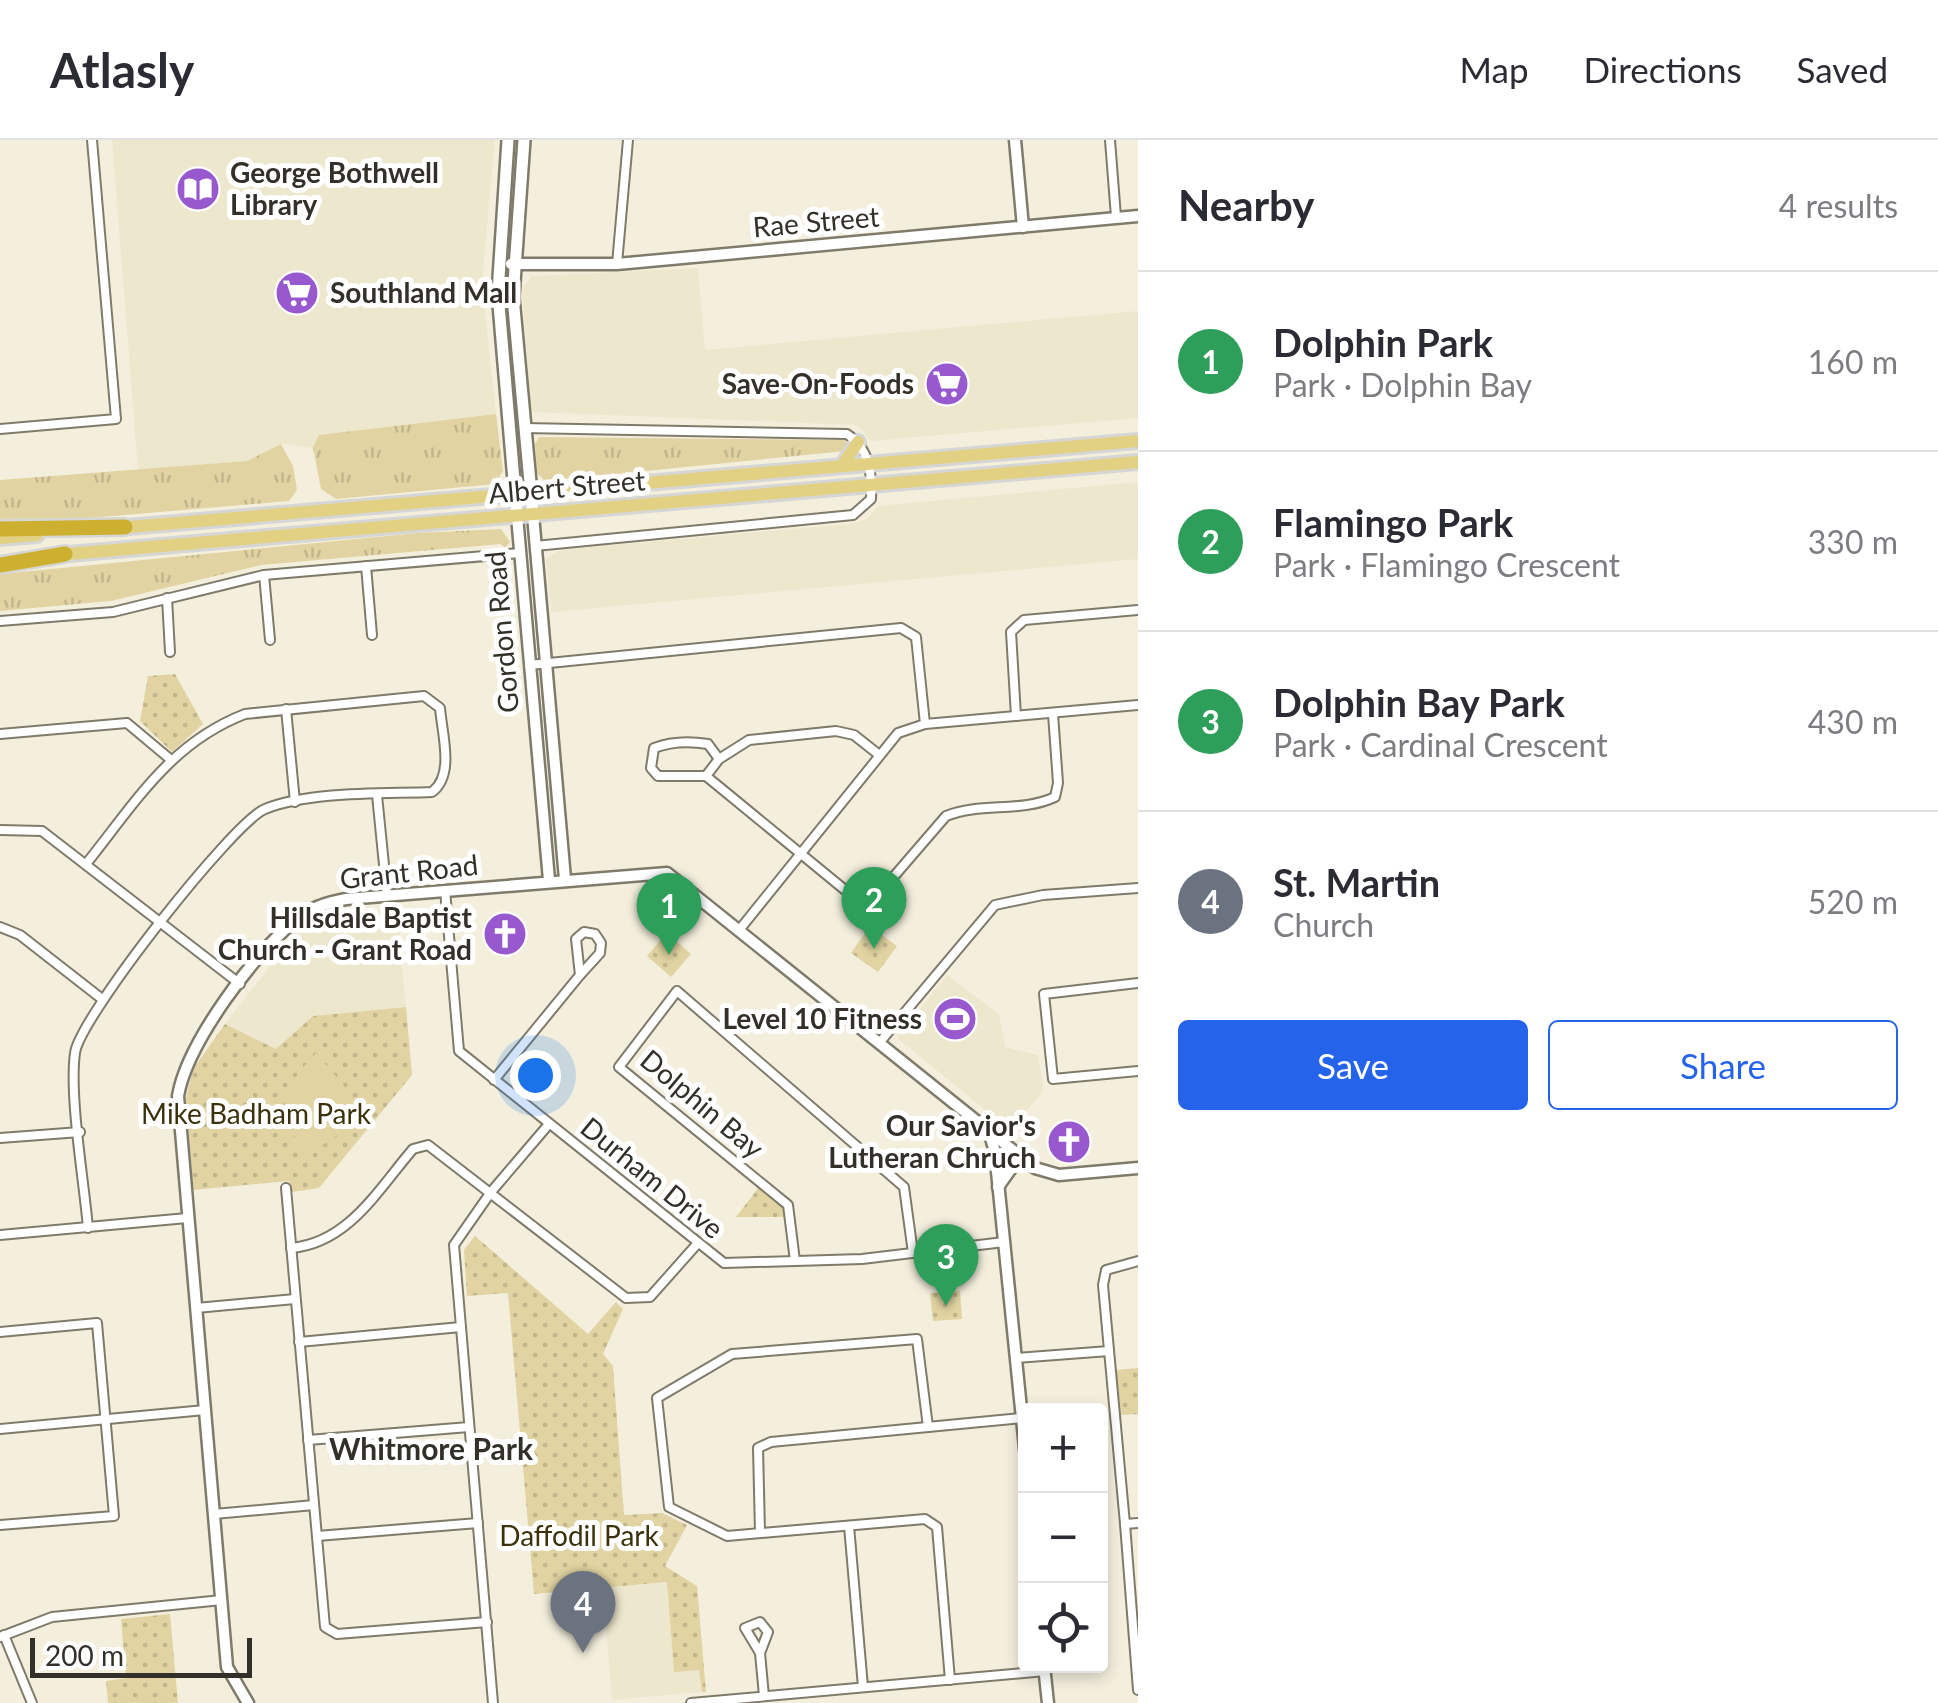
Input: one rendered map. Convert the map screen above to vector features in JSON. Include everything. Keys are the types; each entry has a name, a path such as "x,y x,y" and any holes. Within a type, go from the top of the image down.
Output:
{"highway":[{"path":"0,529 125,527"},
{"path":"0,562 65,554"}],"main road":[{"name":"Gordon Road","path":"508,140 498,264 517,516"},
{"name":"Gordon Road","path":"524,140 514,264 533,516"},
{"name":"Albert Street","path":"0,538 1138,441"},
{"path":"842,466 858,442"},
{"name":"Albert Street","path":"65,554 1138,462"}],"street":[{"path":"0,429 116,419 92,140"},
{"path":"617,264 628,140"},
{"path":"1015,140 1022,227"},
{"path":"1110,140 1116,217"},
{"name":"Rae Street","path":"498,264 617,264 1138,216"},
{"path":"510,428 846,434 858,442 869,464 871,499 852,516 535,546"},
{"name":"Gordon Road","path":"517,516 549,880"},
{"name":"Gordon Road","path":"533,516 565,879"},
{"path":"0,621 114,612 264,575 520,553"},
{"path":"366,566 372,634"},
{"path":"264,575 270,640"},
{"path":"166,598 170,652"},
{"path":"1016,716 1011,632 1024,620 1138,610"},
{"path":"530,665 901,628 916,637 926,724"},
{"path":"86,864 170,759 198,735 220,724 245,714 424,696 436,702 445,769 441,786 432,792 295,802 247,818 102,999 75,1049 88,1228"},
{"path":"740,930 898,732 926,724 1138,705"},
{"path":"286,710 295,802"},
{"path":"718,759 708,744 668,742 654,748 651,768 658,776 706,776 853,896 871,903 946,816 959,811 1040,804 1055,798 1053,714"},
{"path":"0,734 127,723 170,759"},
{"path":"706,776 718,759 749,740 836,731 854,735 878,754"},
{"path":"540,776 555,774"},
{"path":"377,795 387,894"},
{"path":"0,830 42,831 240,984"},
{"name":"Grant Road","path":"248,1703 228,1667 178,1120 182,1074 202,1035 297,918 327,903 387,894 667,873 1035,1168 1059,1175 1138,1168"},
{"path":"880,1042 995,905 1043,895 1138,888"},
{"name":"Durham Drive","path":"444,890 460,1050 724,1264 744,1266 913,1253 1004,1242"},
{"path":"0,927 20,935 102,999"},
{"path":"494,1080 600,953 601,943 595,934 584,932 576,939 580,975"},
{"path":"1138,984 1044,994 1052,1079 1138,1071"},
{"name":"Dolphin Bay","path":"795,1261 788,1206 619,1067 677,991 904,1187 913,1253"},
{"path":"494,1703 454,1246 491,1192 549,1124"},
{"path":"988,1129 998,1186 1020,1403"},
{"path":"0,1138 80,1132"},
{"path":"291,1248 317,1246 338,1235 420,1145 437,1148 626,1298 650,1297 698,1244"},
{"path":"998,1186 1020,1156"},
{"path":"286,1188 316,1536 329,1633 487,1622"},
{"path":"0,1235 187,1218"},
{"path":"1138,1261 1106,1270 1135,1611 1138,1690"},
{"path":"196,1308 295,1299"},
{"path":"0,1332 97,1323 114,1516 0,1525"},
{"path":"299,1342 461,1327"},
{"path":"928,1427 917,1338 732,1354 659,1396 669,1507 718,1535 925,1520 938,1528 950,1680"},
{"path":"1016,1358 1110,1351"},
{"path":"0,1429 205,1410"},
{"path":"760,1532 758,1448 771,1442 1018,1418"},
{"path":"308,1440 469,1426"},
{"path":"214,1514 314,1505"},
{"path":"1125,1524 1138,1522"},
{"path":"316,1536 478,1523"},
{"path":"849,1526 863,1687"},
{"path":"32,1703 2,1636 52,1616 222,1600"},
{"path":"760,1653 764,1696"},
{"path":"692,1703 1018,1671"},
{"path":"1045,1673 1048,1703"},
{"path":"812,1692 813,1703"}],"shaded area":[{"name":"Southland Mall","path":"112,140 495,140 482,282 496,414 320,435 313,448 281,444 247,461 138,470"},
{"path":"698,268 705,350 1138,311 1138,418 871,441 857,425 531,412 522,288 532,276"},
{"path":"1138,482 1138,559 551,612 546,559 559,550 849,524 867,519 878,506"},
{"path":"397,909 406,1007 313,1016 276,1049 225,1024 297,931 328,916"},
{"path":"947,975 999,1014 1005,1047 1038,1055 1044,1090 1010,1130 897,1038"},
{"path":"667,1582 674,1671 700,1669 702,1692 612,1700 603,1588"}],"green space":[{"path":"496,414 503,471 495,484 336,499 321,489 313,448 319,435"},
{"path":"539,437 845,440 849,446 846,451 545,481 537,473 535,444"},
{"path":"281,444 293,466 297,490 289,501 78,519 0,520 0,480 247,461"},
{"path":"501,529 510,542 505,548 501,544 261,565 111,601 0,611 0,574 418,533"},
{"path":"175,674 203,724 172,752 140,721 148,676"},
{"path":"870,926 897,946 878,972 851,953"},
{"path":"667,933 691,954 671,977 647,956"},
{"name":"Mike Badham Park","path":"406,1007 412,1075 319,1188 292,1192 289,1181 193,1190 186,1098 193,1069 225,1024 276,1049 313,1016"},
{"path":"316,1053 361,1106 361,1119 311,1153 289,1128 285,1103 295,1079"},
{"path":"759,1187 785,1207 786,1217 736,1217"},
{"name":"Daffodil Park","path":"475,1236 588,1334 616,1302 623,1309 603,1354 613,1366 624,1515 662,1513 687,1525 665,1566 697,1586 706,1692 702,1692 699,1670 674,1672 667,1582 534,1594 508,1293 467,1296 464,1250"},
{"path":"960,1291 962,1319 933,1321 930,1293"},
{"path":"1138,1368 1138,1414 1121,1415 1116,1370"},
{"path":"170,1614 178,1703 108,1703 106,1681 126,1678 121,1619"}],"place":[{"name":"George Bothwell Library","path":"198,189"},
{"name":"Southland Mall","path":"297,293"},
{"name":"Save-On-Foods","path":"947,384"},
{"name":"Hillsdale Baptist Church - Grant Road","path":"505,934"},
{"name":"Flamingo Park","path":"874,949"},
{"name":"Dolphin Park","path":"669,955"},
{"name":"Level 10 Fitness","path":"955,1019"},
{"name":"Our Savior's Lutheran Chruch","path":"1069,1142"},
{"name":"Dolphin Bay Park","path":"946,1306"},
{"name":"St. Martin","path":"583,1653"}],"district":[{"name":"Whitmore Park","path":"431,1450"}]}
